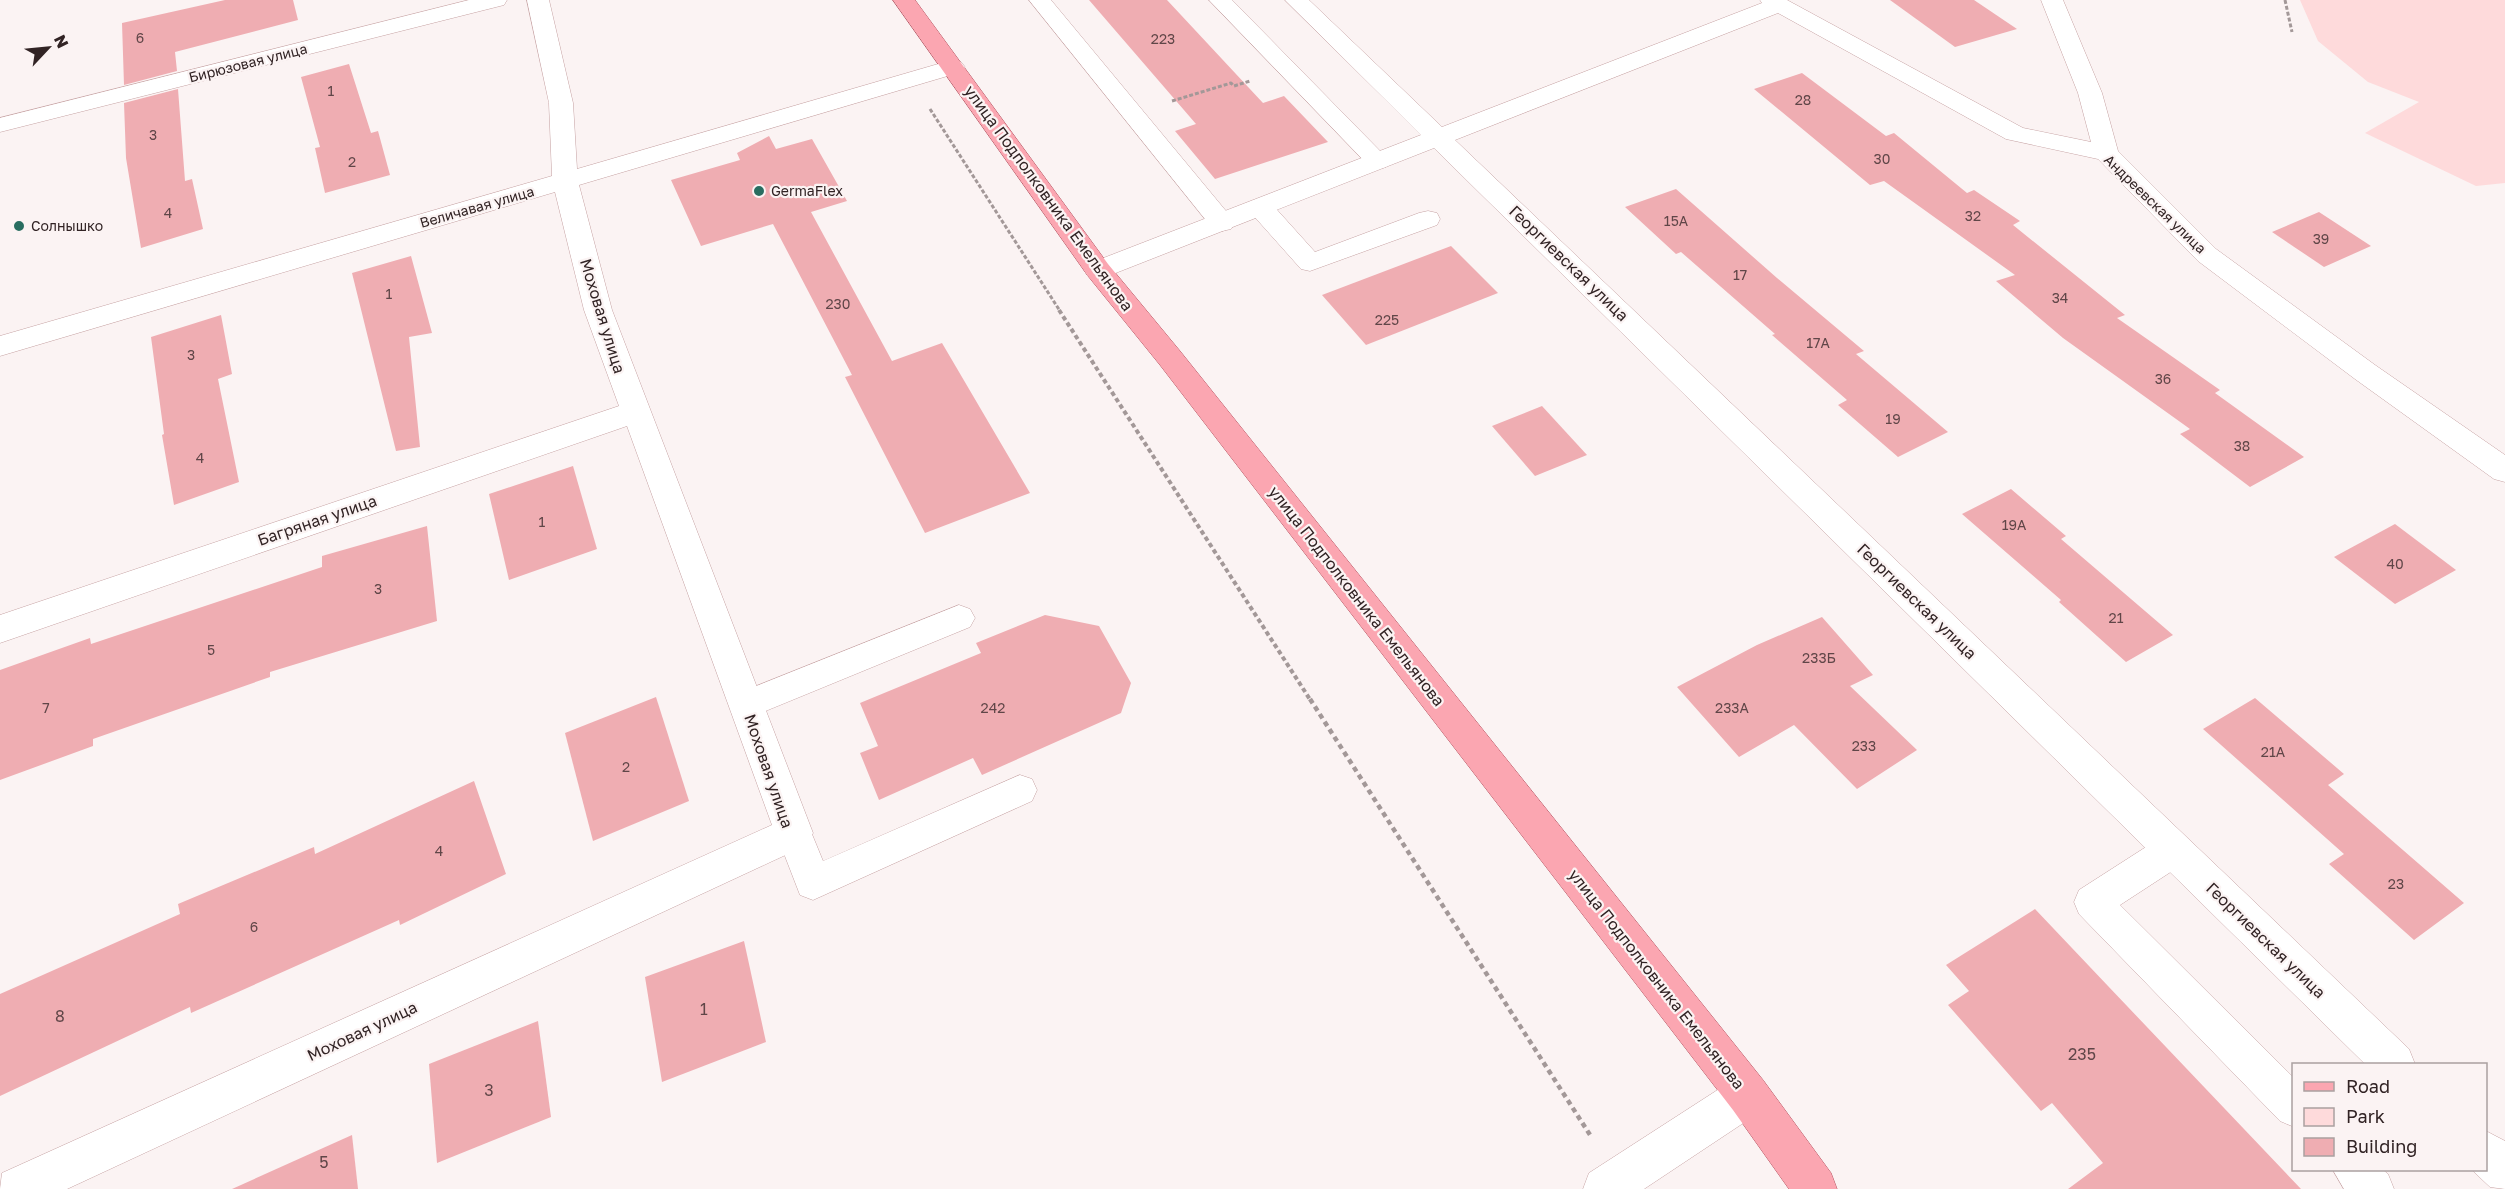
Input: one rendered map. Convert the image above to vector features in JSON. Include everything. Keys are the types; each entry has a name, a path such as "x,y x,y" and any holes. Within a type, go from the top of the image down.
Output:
{"main road":[{"name":"улица Подполковника Емельянова","path":"904,0 1098,270 1170,358 1748,1095 1815,1189"}],"street":[{"name":"Бирюзовая улица","path":"0,125 496,0"},
{"name":"Моховая улица","path":"18,1189 794,833 598,310 565,181 561,103 538,0"},
{"name":"Георгиевская улица","path":"1296,0 1441,138 2392,1063"},
{"path":"2052,0 2090,93 2106,153"},
{"path":"1098,270 1441,138 1775,3"},
{"name":"Андреевская улица","path":"1775,3 2015,134 2106,153 2207,255 2365,372 2505,471"},
{"name":"Величавая улица","path":"0,346 953,67"},
{"name":"Багряная улица","path":"0,629 635,412"},
{"path":"1612,1185 1748,1095"},
{"path":"2487,1154 2505,1172"}],"lane":[{"path":"1040,0 1222,223"},
{"path":"1220,0 1378,162"},
{"path":"1261,208 1310,263 1428,219"},
{"path":"746,705 959,618"},
{"path":"794,833 813,883 1020,790"},
{"path":"2173,850 2092,902 2292,1105"},
{"path":"2355,1171 2373,1189"}],"path":[{"path":"2284,0 2292,32"},
{"path":"1132,113 1231,83 1234,86 1288,70"},
{"path":"910,79 1612,1185"}],"green space":[{"path":"2300,0 2505,0 2505,183 2476,186 2365,133 2419,102 2368,82 2318,41"}],"building":[{"path":"225,0 293,0 298,20 175,52 177,71 124,85 122,23"},
{"path":"1089,0 1167,0 1263,103 1284,96 1328,142 1215,179 1175,131 1196,124"},
{"path":"1890,0 1974,0 2017,29 1955,47"},
{"path":"349,64 371,133 378,131 390,175 325,193 315,148 320,147 301,77"},
{"path":"1802,73 1886,136 1894,133 1967,193 1974,190 2020,221 2013,225 2125,315 2117,318 2220,390 2215,393 2304,457 2250,487 2180,434 2190,429 2063,338 1996,281 2015,275 1884,181 1870,185 1754,89"},
{"path":"178,89 185,181 192,179 203,229 141,248 126,158 124,103"},
{"path":"769,136 776,149 812,139 847,201 811,212 892,361 942,343 1030,493 925,533 845,377 852,375 773,224 701,246 671,180 740,160 737,153"},
{"path":"1676,189 1864,351 1856,354 1948,432 1898,457 1838,405 1847,400 1772,335 1775,334 1681,252 1676,254 1625,207"},
{"path":"2319,212 2371,246 2324,267 2272,232"},
{"path":"1451,246 1498,293 1366,345 1322,295"},
{"path":"411,256 432,333 409,337 420,447 396,451 352,273"},
{"path":"221,315 232,374 218,379 239,482 174,505 162,435 164,434 151,337"},
{"path":"1542,406 1587,455 1535,476 1492,426"},
{"path":"573,466 597,549 509,580 489,494"},
{"path":"2011,489 2066,536 2061,539 2173,635 2126,662 2059,602 2061,600 1962,514"},
{"path":"2395,524 2456,570 2395,604 2334,557"},
{"path":"427,526 437,621 270,672 270,677 93,739 93,746 0,780 0,670 90,638 91,644 322,567 322,556"},
{"path":"1045,615 1099,626 1131,683 1121,713 982,775 973,758 879,800 860,753 878,746 860,703 981,653 976,643"},
{"path":"1822,617 1873,675 1850,686 1917,750 1857,789 1794,725 1739,757 1677,687 1757,645"},
{"path":"656,697 689,801 593,841 565,733"},
{"path":"2255,698 2344,774 2328,785 2464,903 2414,940 2329,864 2344,854 2203,729"},
{"path":"474,781 506,874 400,925 399,920 191,1013 190,1007 0,1096 0,994 180,914 178,904 314,847 315,854"},
{"path":"2035,909 2301,1189 2068,1189 2103,1163 2052,1103 2041,1111 1948,1005 1969,991 1946,965"},
{"path":"744,941 766,1042 662,1082 645,977"},
{"path":"538,1021 551,1117 437,1163 429,1064"},
{"path":"352,1135 358,1189 232,1189"}],"place":[{"name":"GermaFlex","path":"759,191"},
{"name":"Солнышко","path":"19,226"}]}
